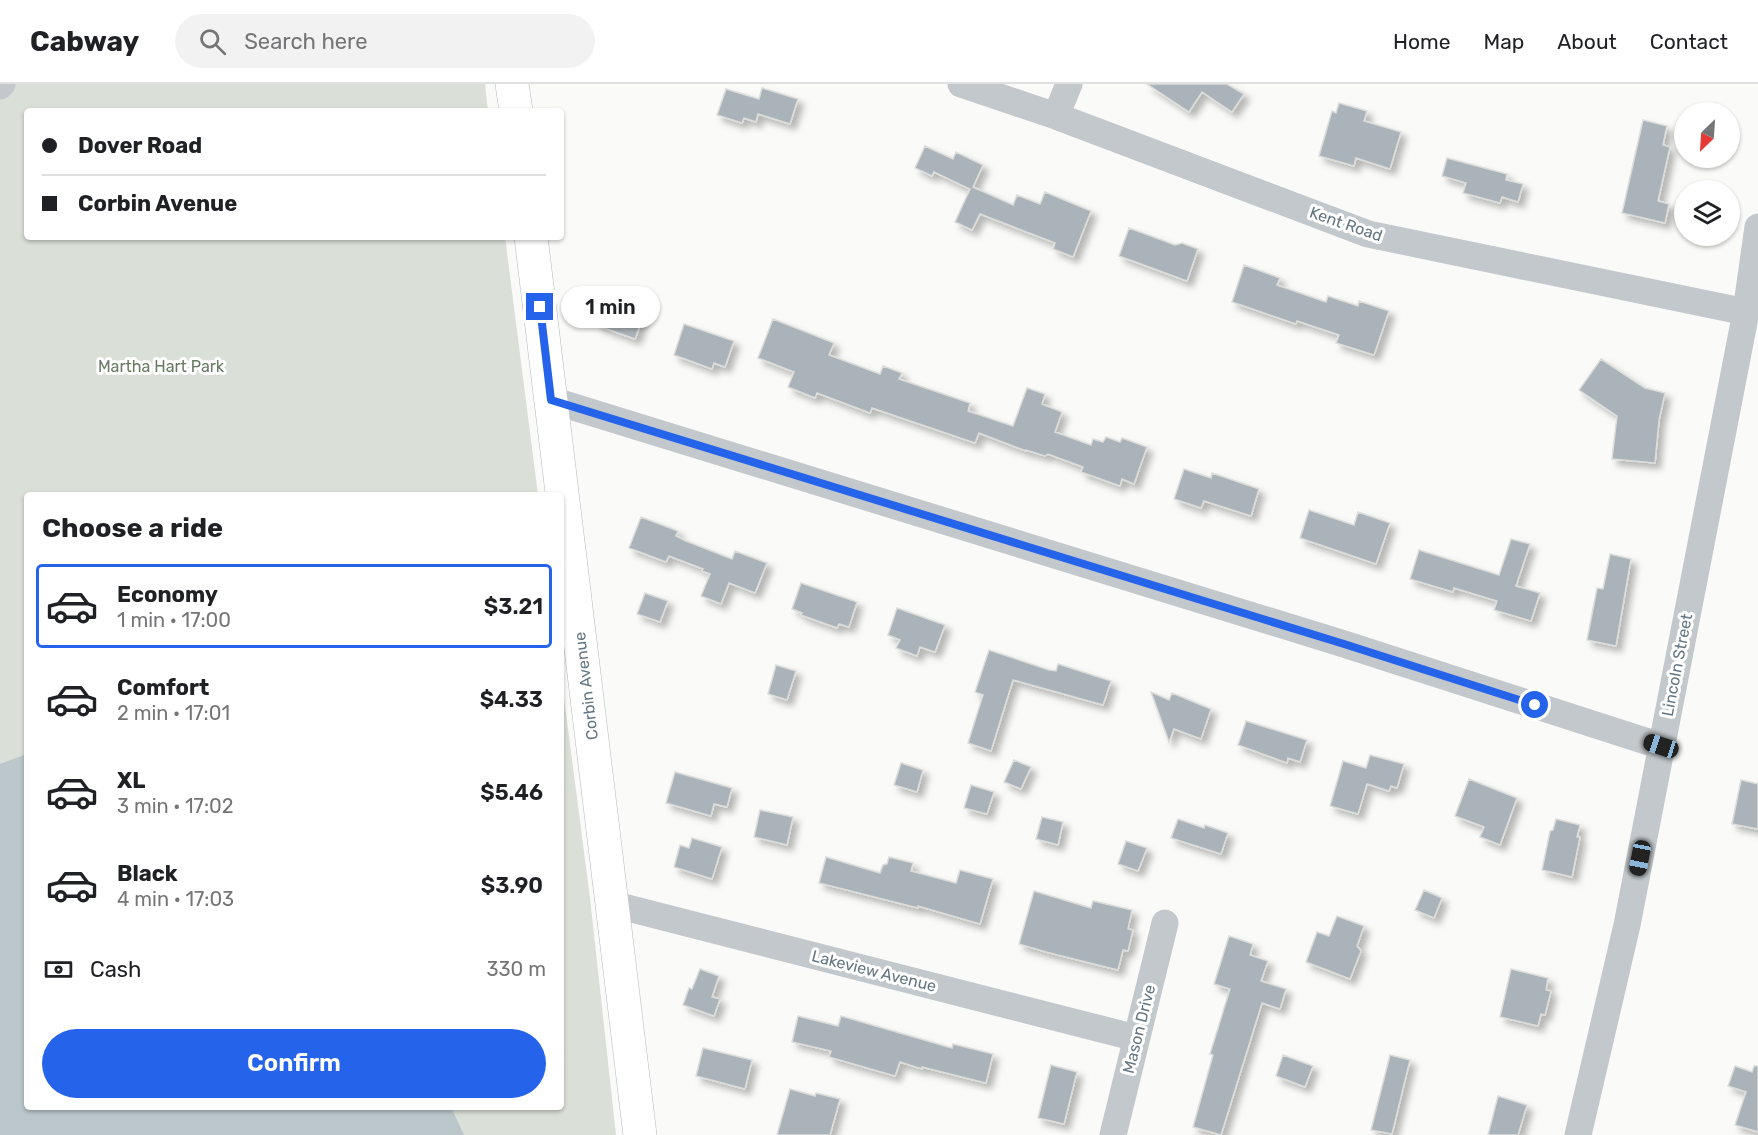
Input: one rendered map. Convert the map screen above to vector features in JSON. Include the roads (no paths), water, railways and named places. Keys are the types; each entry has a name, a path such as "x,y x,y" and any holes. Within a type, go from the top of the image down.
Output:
{"main road":[{"path":"512,84 516,108"},
{"name":"Corbin Avenue","path":"531,240 562,492"},
{"name":"Corbin Avenue","path":"564,507 640,1135"}],"street":[{"name":"Kent Road","path":"962,84 1056,116 1368,234 1746,312"},
{"path":"1056,116 1069,84"},
{"name":"Lincoln Street","path":"1578,1135 1627,925 1746,312 1758,227"},
{"path":"551,400 1344,644 1661,746"},
{"name":"Lakeview Avenue","path":"612,904 1136,1038"},
{"name":"Mason Drive","path":"1113,1135 1166,923"}],"park label":[{"name":"Martha Hart Park","path":"161,366"}]}
